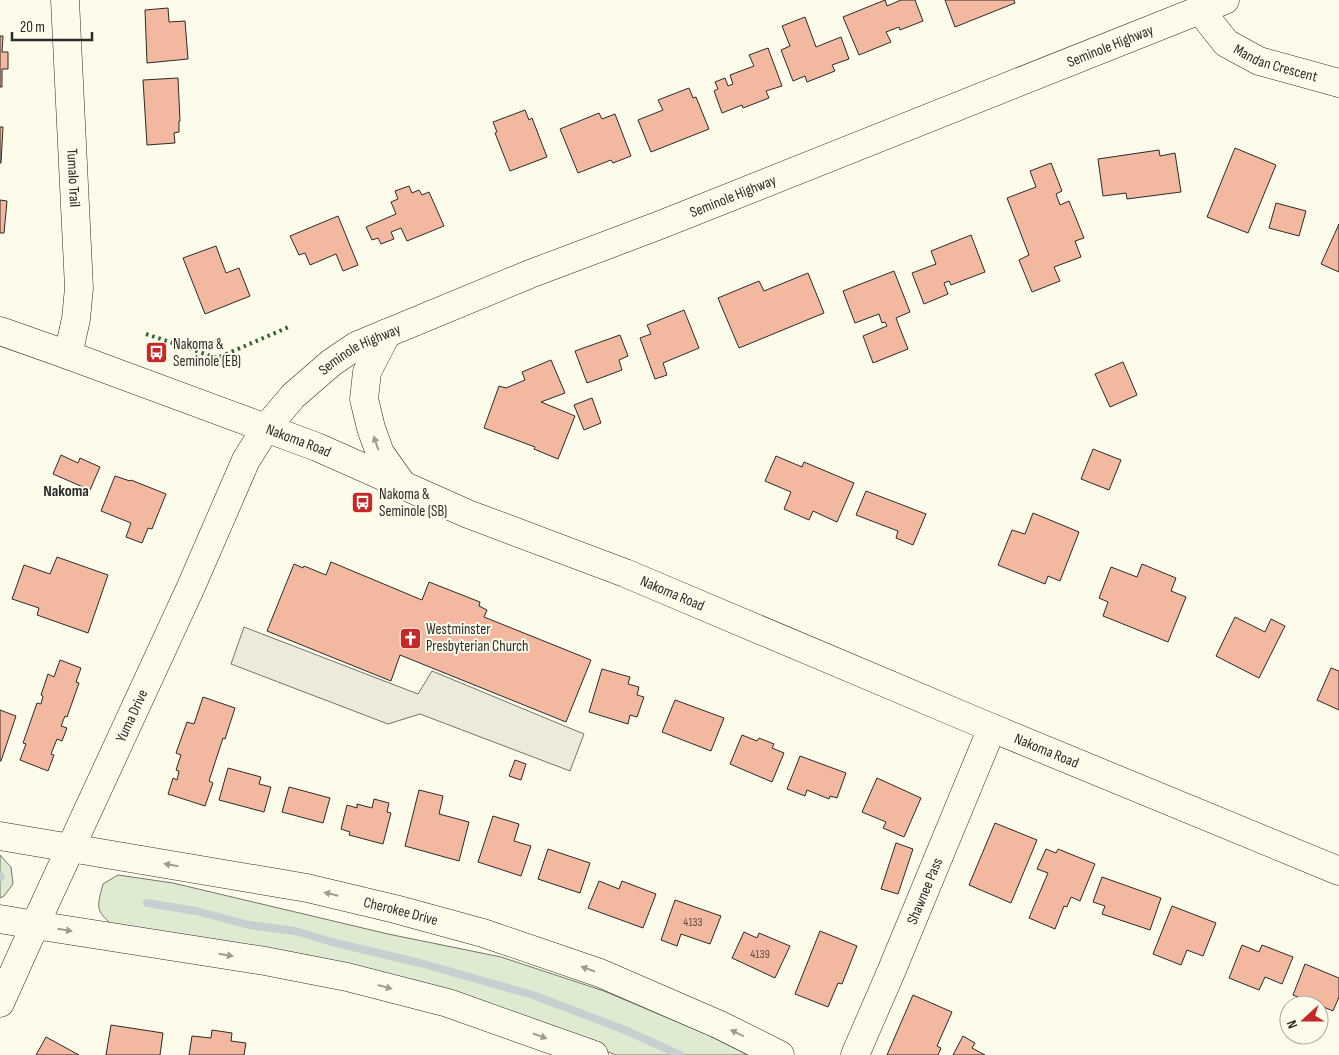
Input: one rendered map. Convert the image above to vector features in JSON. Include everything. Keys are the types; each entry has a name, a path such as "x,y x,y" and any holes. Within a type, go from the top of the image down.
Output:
{"street":[{"name":"Tumalo Trail","path":"65,0 79,288 76,319 68,355"},
{"name":"Seminole Highway","path":"266,428 293,396 331,363 356,346 530,274 669,221 1225,0"},
{"name":"Mandan Crescent","path":"1200,10 1226,43 1259,61 1339,83"},
{"name":"Nakoma Road","path":"0,331 232,414 317,447 468,514 625,573 992,728 1339,871"},
{"path":"387,333 367,372 364,399 371,428 380,453 402,484"},
{"name":"Yuma Drive","path":"0,1003 187,597 246,460 266,428"},
{"name":"Shawnee Pass","path":"854,1055 899,954 992,728"},
{"name":"Cherokee Drive","path":"0,836 307,888 483,933 600,973 720,1025 780,1055"},
{"path":"0,918 265,961 347,977 448,1003 594,1055"}],"green space":[{"path":"0,855 11,867 13,884 4,896 0,898"},
{"path":"118,875 173,883 388,934 501,957 604,991 708,1035 748,1055 616,1055 534,1023 116,928 101,913 99,899 103,884"}],"shaded area":[{"path":"244,627 418,694 432,671 584,734 570,771 420,714 388,724 231,664"}],"building":[{"path":"885,0 887,6 901,0 915,0 923,21 900,30 899,27 886,32 891,42 859,55 843,17"},
{"path":"945,0 1014,0 1015,3 955,27"},
{"path":"168,8 169,22 185,21 188,59 147,63 145,10"},
{"path":"805,17 816,47 841,37 849,59 832,65 835,71 807,82 805,76 793,81 781,50 790,46 782,26"},
{"path":"0,36 3,36 2,52 8,52 8,69 2,69 2,87 0,87"},
{"path":"768,48 782,86 766,91 769,98 743,108 742,105 722,113 714,91 718,89 715,82 725,78 728,86 733,84 730,75 754,66 749,55"},
{"path":"178,78 180,121 179,132 174,133 175,143 147,145 143,80"},
{"path":"689,88 693,98 696,97 709,129 651,152 638,120 663,110 658,100"},
{"path":"525,110 529,120 532,118 547,157 510,171 495,133 497,132 493,122"},
{"path":"599,113 602,119 615,114 631,156 613,163 611,160 578,173 560,129"},
{"path":"0,127 3,127 1,163 0,163"},
{"path":"1235,148 1276,165 1248,233 1207,217"},
{"path":"1159,150 1160,156 1175,153 1181,192 1127,199 1126,193 1103,196 1098,159"},
{"path":"1051,163 1062,191 1056,194 1060,205 1069,201 1084,238 1075,241 1081,257 1054,267 1060,281 1032,292 1019,260 1029,255 1007,198 1036,187 1030,171"},
{"path":"409,186 412,193 419,190 422,195 429,192 444,226 407,241 401,228 391,232 394,239 381,244 378,238 372,240 366,227 396,214 391,202 398,199 395,191"},
{"path":"0,200 7,201 4,233 0,233"},
{"path":"1276,203 1306,211 1299,236 1269,228"},
{"path":"338,216 358,265 343,271 336,254 310,265 305,253 299,255 290,236"},
{"path":"1339,224 1339,272 1321,264"},
{"path":"971,235 985,272 951,285 949,281 944,283 948,294 924,304 912,273 936,264 931,251"},
{"path":"216,246 226,273 239,268 250,296 205,314 183,258"},
{"path":"894,271 910,312 896,318 908,349 873,363 863,336 887,326 885,322 882,323 879,314 855,323 843,291"},
{"path":"808,273 824,313 739,348 718,298 759,281 764,291"},
{"path":"684,310 699,348 663,363 667,375 655,379 640,338 651,334 647,325"},
{"path":"620,335 628,356 619,360 622,370 587,383 575,351"},
{"path":"551,360 565,393 541,402 575,416 558,459 534,449 535,447 484,428 499,386 506,388 525,380 522,372"},
{"path":"1123,362 1137,395 1110,407 1095,374"},
{"path":"592,398 601,423 584,430 574,405"},
{"path":"1093,449 1121,460 1109,490 1081,479"},
{"path":"61,455 78,463 80,458 100,467 90,490 53,474"},
{"path":"776,456 802,467 804,462 854,483 837,522 813,511 809,520 784,509 791,492 765,481"},
{"path":"115,476 131,480 166,494 152,529 148,528 142,543 126,537 131,523 101,511"},
{"path":"866,491 926,514 913,545 896,538 898,531 856,515"},
{"path":"1033,513 1079,532 1060,581 1048,576 1045,584 998,565 1012,530 1025,534"},
{"path":"57,557 108,575 88,633 37,615 39,608 12,599 24,565 50,574"},
{"name":"Westminster Presbyterian Church","path":"331,562 422,600 429,582 480,602 479,606 487,610 484,617 591,660 566,722 400,655 391,681 267,631 294,564 326,575"},
{"path":"1142,564 1176,578 1171,591 1186,597 1168,642 1103,616 1108,602 1099,598 1111,567 1137,577"},
{"path":"1235,617 1265,632 1271,619 1285,626 1259,678 1216,656"},
{"path":"60,660 81,668 76,682 79,683 67,717 65,716 61,726 67,728 62,741 57,739 51,754 54,755 48,771 20,760 26,744 23,743 37,703 41,704 43,696 41,695 48,674 54,677"},
{"path":"1331,668 1339,671 1339,710 1317,700"},
{"path":"602,669 630,677 628,684 639,687 637,695 644,697 637,717 630,715 628,724 589,712"},
{"path":"203,697 235,708 209,781 213,783 205,806 168,794 173,778 177,780 179,771 176,770 181,755 176,753 187,722 194,724"},
{"path":"675,700 724,718 711,751 662,732"},
{"path":"0,710 16,716 1,761 0,761"},
{"path":"742,735 757,741 759,738 774,744 772,748 784,753 772,782 730,764"},
{"path":"800,756 846,773 837,798 830,796 829,799 807,790 805,796 787,789"},
{"path":"515,760 526,764 521,780 509,776"},
{"path":"228,768 261,777 259,784 271,787 264,812 219,800"},
{"path":"877,778 921,798 904,837 883,828 886,822 862,812"},
{"path":"289,787 330,798 323,823 282,812"},
{"path":"419,790 443,796 439,814 469,822 459,861 405,846"},
{"path":"374,799 389,803 387,812 391,813 383,844 349,835 350,832 341,829 347,805 357,808 357,804 372,808"},
{"path":"493,816 519,824 514,841 531,846 521,876 478,862"},
{"path":"995,823 1037,840 1011,903 969,885"},
{"path":"896,843 913,849 898,894 881,889"},
{"path":"548,849 590,863 580,893 538,879"},
{"path":"1046,849 1056,853 1058,849 1095,864 1080,901 1071,897 1067,907 1064,906 1055,929 1029,918 1048,873 1037,869"},
{"path":"1102,877 1161,898 1150,930 1102,914 1105,906 1093,902"},
{"path":"599,881 619,889 622,881 656,894 643,928 588,908"},
{"path":"675,900 721,916 710,944 681,934 677,946 661,940"},
{"path":"1172,906 1216,923 1203,956 1187,950 1181,965 1153,954"},
{"path":"820,931 857,946 842,984 838,983 828,1007 795,994"},
{"path":"744,932 757,938 759,933 790,946 775,978 732,958"},
{"path":"1242,945 1259,952 1262,945 1293,957 1282,984 1265,977 1259,990 1229,978"},
{"path":"1305,964 1339,978 1339,997 1333,1011 1329,1009 1329,995 1293,995"},
{"path":"913,995 952,1012 937,1046 941,1048 938,1055 887,1055"},
{"path":"111,1025 163,1033 160,1055 106,1055"},
{"path":"212,1030 232,1033 231,1041 246,1043 244,1055 189,1055 192,1036 211,1038"},
{"path":"963,1036 975,1043 972,1048 985,1055 953,1055"},
{"path":"46,1037 79,1055 36,1055"}],"waterway":[{"path":"147,903 196,911 249,925 295,931 420,963 533,995 625,1030 680,1055"}],"hedge":[{"path":"146,334 217,358 291,326"}],"place":[{"name":"Nakoma & Seminole (EB)","path":"157,353"},
{"name":"Nakoma & Seminole (SB)","path":"363,503"},
{"name":"Westminster Presbyterian Church","path":"410,638"}],"district":[{"name":"Nakoma","path":"66,490"}]}
